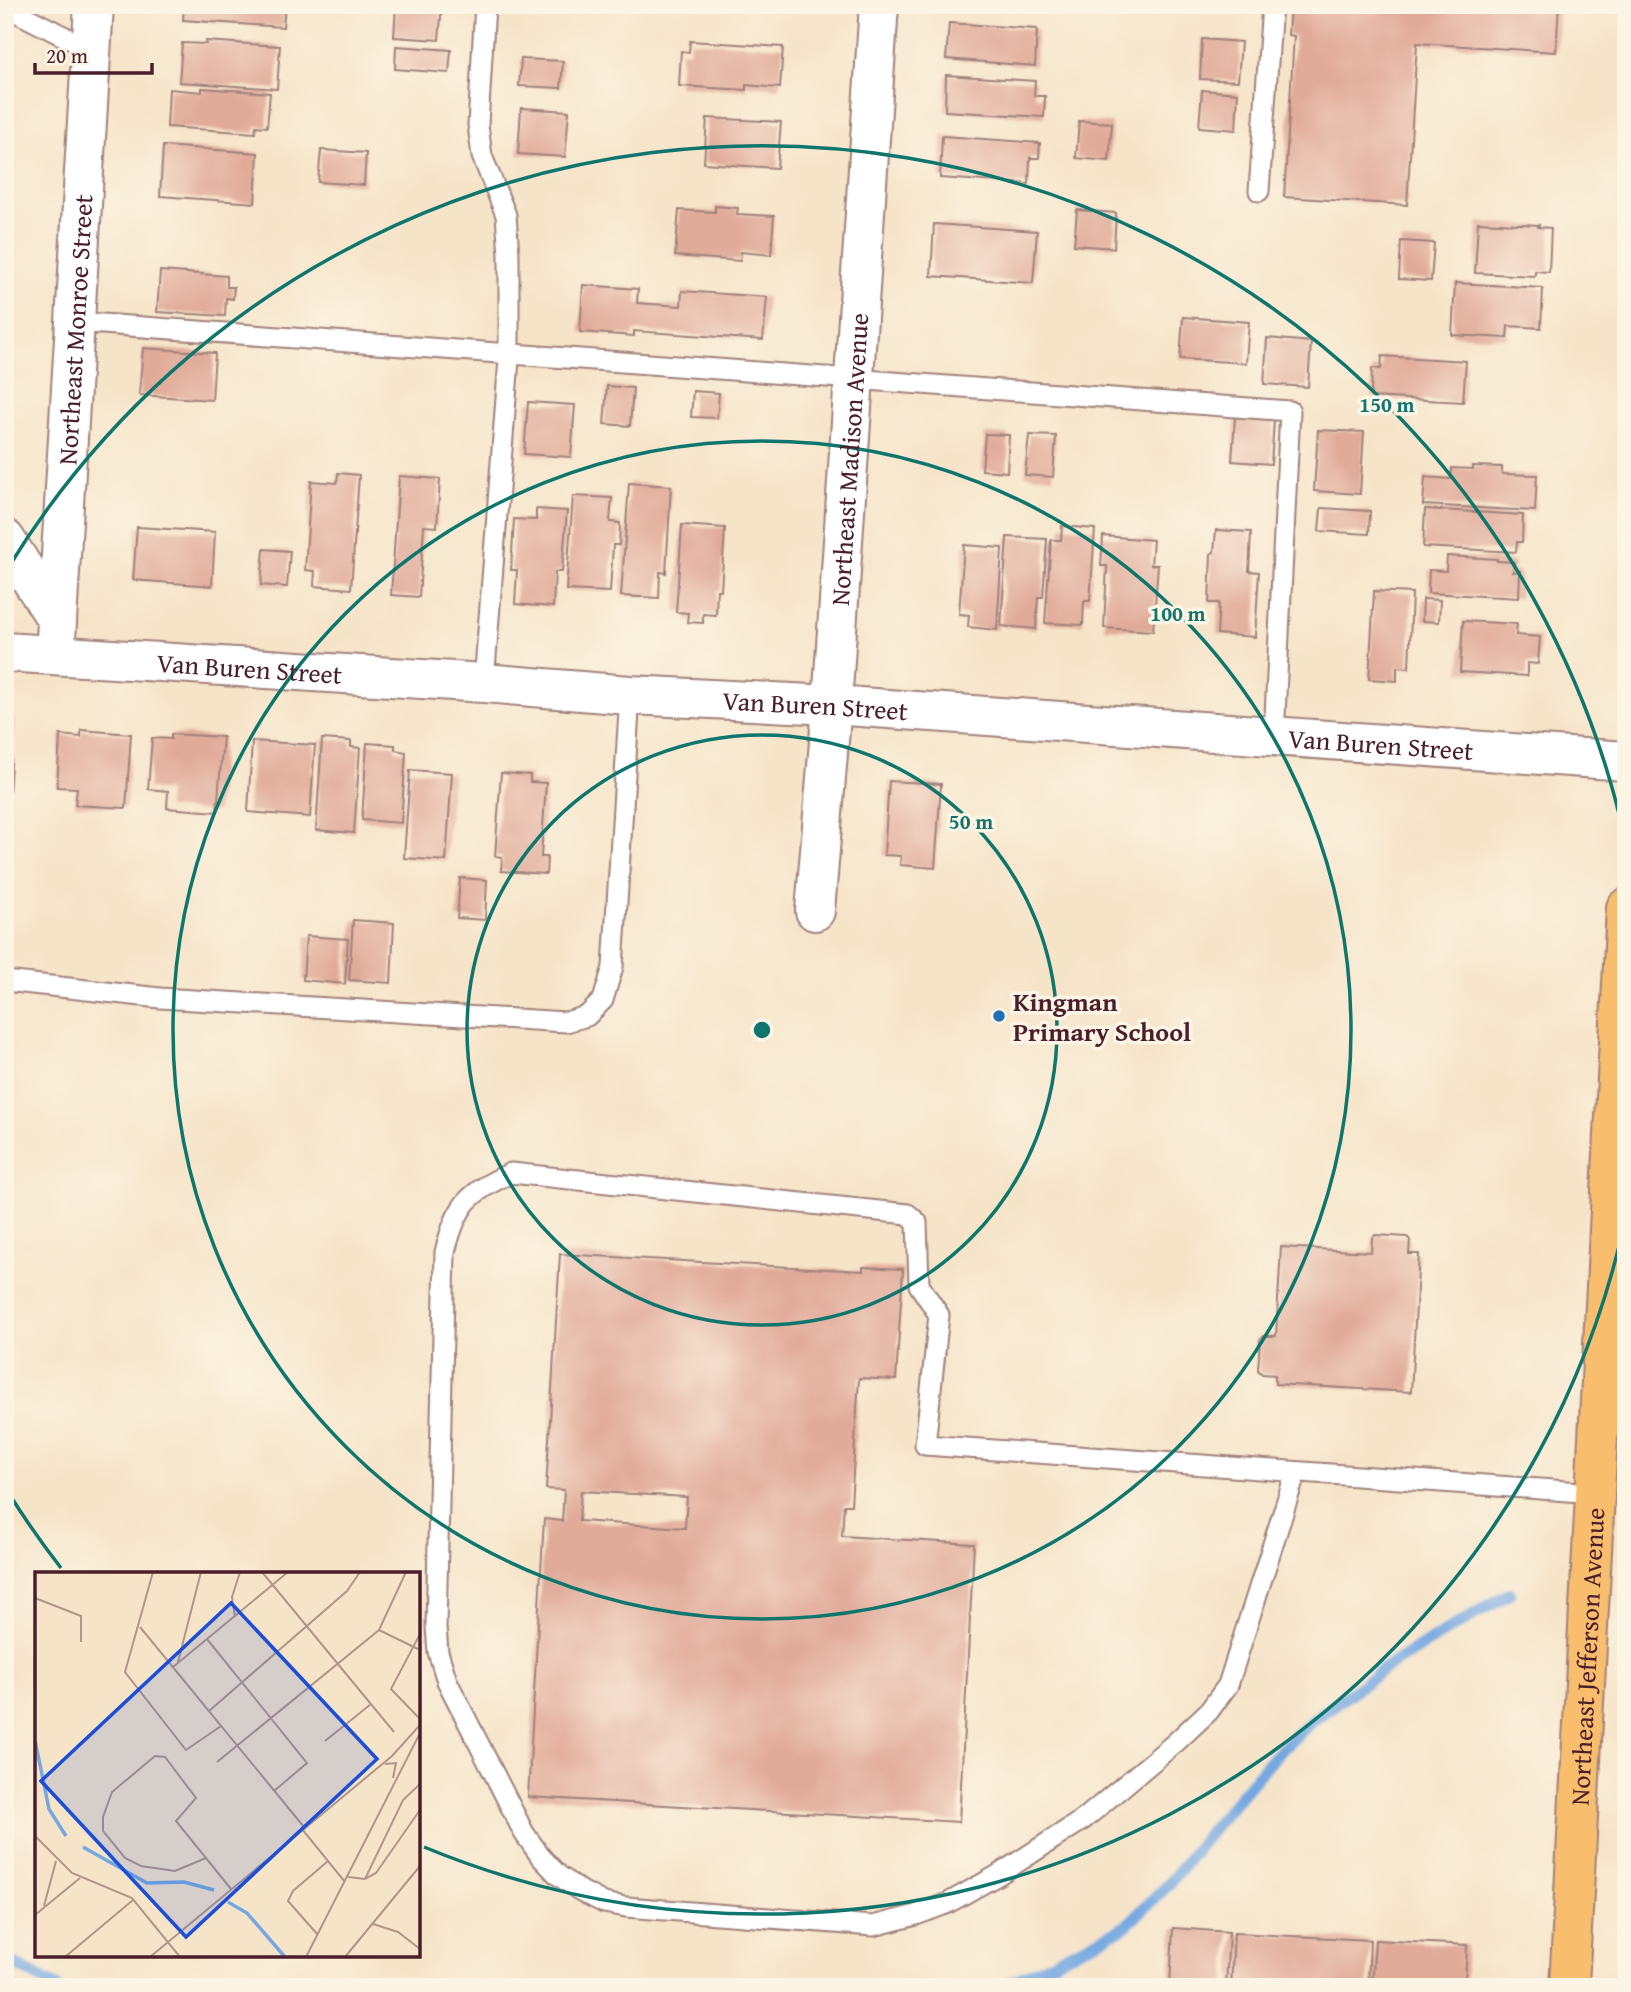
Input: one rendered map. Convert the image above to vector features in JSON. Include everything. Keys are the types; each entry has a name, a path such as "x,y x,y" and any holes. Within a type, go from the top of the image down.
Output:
{"main road":[{"name":"Northeast Jefferson Avenue","path":"1569,1987 1626,908"}],"street":[{"name":"Northeast Monroe Street","path":"56,638 93,5"},
{"name":"Northeast Madison Avenue","path":"815,911 832,705 879,5"},
{"path":"5,539 56,638"},
{"name":"Van Buren Street","path":"5,652 56,638 484,683 630,695 832,705 1626,761"}],"lane":[{"path":"8,5 16,12 91,50"},
{"path":"484,683 508,354 509,254 506,215 482,156 478,125 485,5"},
{"path":"1259,191 1272,5"},
{"path":"75,322 1290,411 1274,736"},
{"path":"5,981 188,1000 566,1022 587,1016 603,1000 613,967 630,695"},
{"path":"1297,1472 1228,1685 1209,1711 1177,1742 1084,1819 998,1875 948,1903 873,1926 604,1903 558,1875 524,1833 447,1681 438,1651 436,1627 445,1252 452,1224 468,1198 511,1172 908,1214 917,1223 919,1285 939,1315 925,1445 1595,1493"}],"building":[{"path":"184,5 285,5 283,27 183,20"},
{"path":"396,5 442,5 439,40 394,37"},
{"path":"1290,5 1559,5 1556,52 1417,43 1407,205 1284,197 1294,36 1288,35"},
{"path":"949,23 1037,29 1035,66 946,59"},
{"path":"1202,39 1241,42 1238,81 1200,79"},
{"path":"206,41 280,46 277,89 179,82 182,43 206,44"},
{"path":"690,41 783,47 780,88 746,85 746,90 679,86 681,51 689,52"},
{"path":"396,46 451,50 449,73 395,69"},
{"path":"521,59 563,61 561,88 519,86"},
{"path":"946,75 1035,81 1034,96 1045,96 1044,117 945,111"},
{"path":"202,88 270,93 267,127 256,126 255,133 167,127 169,89 202,92"},
{"path":"1202,90 1238,93 1236,130 1199,127"},
{"path":"521,108 569,111 565,157 518,154"},
{"path":"707,118 781,122 777,168 704,163"},
{"path":"1079,121 1112,123 1109,161 1076,158"},
{"path":"942,136 1040,143 1039,158 1030,158 1029,184 940,178"},
{"path":"163,146 258,153 255,203 160,196"},
{"path":"321,150 366,153 364,185 318,182"},
{"path":"715,206 738,208 737,214 774,216 771,255 741,252 740,261 675,256 679,210 715,212"},
{"path":"1077,210 1116,213 1114,248 1074,245"},
{"path":"1478,222 1551,228 1549,272 1535,271 1535,276 1475,273"},
{"path":"934,224 1037,231 1033,283 931,276"},
{"path":"1401,241 1434,243 1431,281 1399,279"},
{"path":"160,271 227,276 227,287 234,287 233,299 226,298 225,316 157,312"},
{"path":"1455,283 1543,288 1541,328 1508,326 1507,338 1452,335"},
{"path":"583,285 638,289 637,303 681,306 682,291 767,297 763,340 634,331 634,336 580,332"},
{"path":"1183,317 1249,322 1246,363 1180,359"},
{"path":"1267,338 1311,342 1308,387 1264,384"},
{"path":"143,348 215,353 212,400 139,395"},
{"path":"1382,356 1466,361 1463,402 1371,397 1372,368 1381,369"},
{"path":"607,386 633,388 630,426 604,424"},
{"path":"693,391 719,393 717,418 691,417"},
{"path":"528,402 575,405 571,457 524,454"},
{"path":"1235,417 1274,420 1271,464 1232,461"},
{"path":"1318,430 1364,432 1360,494 1314,491"},
{"path":"985,434 1009,435 1007,472 982,470"},
{"path":"1029,435 1056,436 1053,477 1025,475"},
{"path":"1473,466 1502,467 1502,474 1537,475 1535,511 1423,505 1425,477 1451,479 1452,468 1473,469"},
{"path":"338,473 359,475 351,589 314,586 315,571 305,570 311,481 337,483"},
{"path":"399,476 440,479 437,527 424,526 419,597 391,595"},
{"path":"629,483 671,486 666,573 660,572 659,598 621,596"},
{"path":"573,496 612,498 610,522 620,523 619,545 613,545 610,592 566,590"},
{"path":"1321,508 1370,511 1369,534 1319,531"},
{"path":"536,509 567,511 562,572 555,572 553,607 515,604 517,570 511,570 514,519 536,520"},
{"path":"1425,509 1523,515 1522,542 1517,542 1516,552 1423,547"},
{"path":"682,525 725,528 721,590 717,590 716,615 703,614 703,623 687,622 688,613 676,612"},
{"path":"1062,526 1095,529 1090,601 1084,601 1083,625 1045,623 1051,540 1061,540"},
{"path":"137,527 215,532 212,586 133,580"},
{"path":"1216,530 1251,532 1249,571 1259,572 1255,637 1217,634 1219,603 1209,603 1211,554 1214,552"},
{"path":"1103,536 1153,540 1151,565 1158,565 1153,631 1104,628 1107,566 1101,566"},
{"path":"1007,537 1047,539 1043,597 1038,597 1036,629 1001,626"},
{"path":"964,545 1002,548 997,630 968,627 969,615 959,614"},
{"path":"264,549 290,551 287,587 261,585"},
{"path":"1447,556 1514,562 1513,572 1520,571 1519,598 1428,593 1429,570 1446,571"},
{"path":"1374,591 1412,593 1409,668 1397,667 1397,681 1369,679"},
{"path":"1423,599 1440,600 1439,622 1422,621"},
{"path":"1463,621 1517,624 1516,635 1540,637 1538,664 1527,663 1527,676 1460,672"},
{"path":"5,719 14,719 9,794 5,794"},
{"path":"81,730 131,734 126,808 75,805 77,788 57,787 60,735 81,737"},
{"path":"171,734 223,737 217,812 167,808 168,791 148,789 152,738 171,739"},
{"path":"322,739 351,741 351,747 360,748 354,833 316,830"},
{"path":"252,741 315,745 310,817 248,812"},
{"path":"367,743 395,745 395,750 406,752 401,823 362,820"},
{"path":"410,770 452,773 446,861 404,858"},
{"path":"501,773 530,775 530,782 546,783 541,857 547,857 546,874 501,871 502,857 495,856"},
{"path":"889,781 941,784 935,868 900,865 901,856 884,855"},
{"path":"460,878 487,880 485,920 457,918"},
{"path":"353,920 394,923 391,983 349,980"},
{"path":"306,936 348,939 345,984 303,980"},
{"path":"1375,1235 1407,1237 1410,1240 1409,1254 1419,1254 1411,1392 1275,1384 1275,1375 1262,1374 1258,1370 1260,1339 1264,1336 1276,1336 1281,1247 1371,1252"},
{"path":"560,1254 863,1271 863,1267 903,1269 896,1380 859,1378 851,1505 844,1505 842,1536 974,1544 959,1822 528,1797 544,1519 562,1521 564,1490 546,1489","holes":["581,1491 687,1497 685,1528 579,1521"]},
{"path":"1173,1928 1229,1932 1226,1987 1170,1987"},
{"path":"1234,1933 1370,1940 1368,1987 1231,1987"},
{"path":"1375,1940 1467,1945 1465,1987 1372,1987"}],"waterway":[{"path":"1002,1987 1125,1927 1169,1884 1272,1759 1311,1722 1388,1666 1510,1593"},
{"path":"5,1959 57,1987"}],"place":[{"name":"Kingman Primary School","path":"999,1016"}]}
